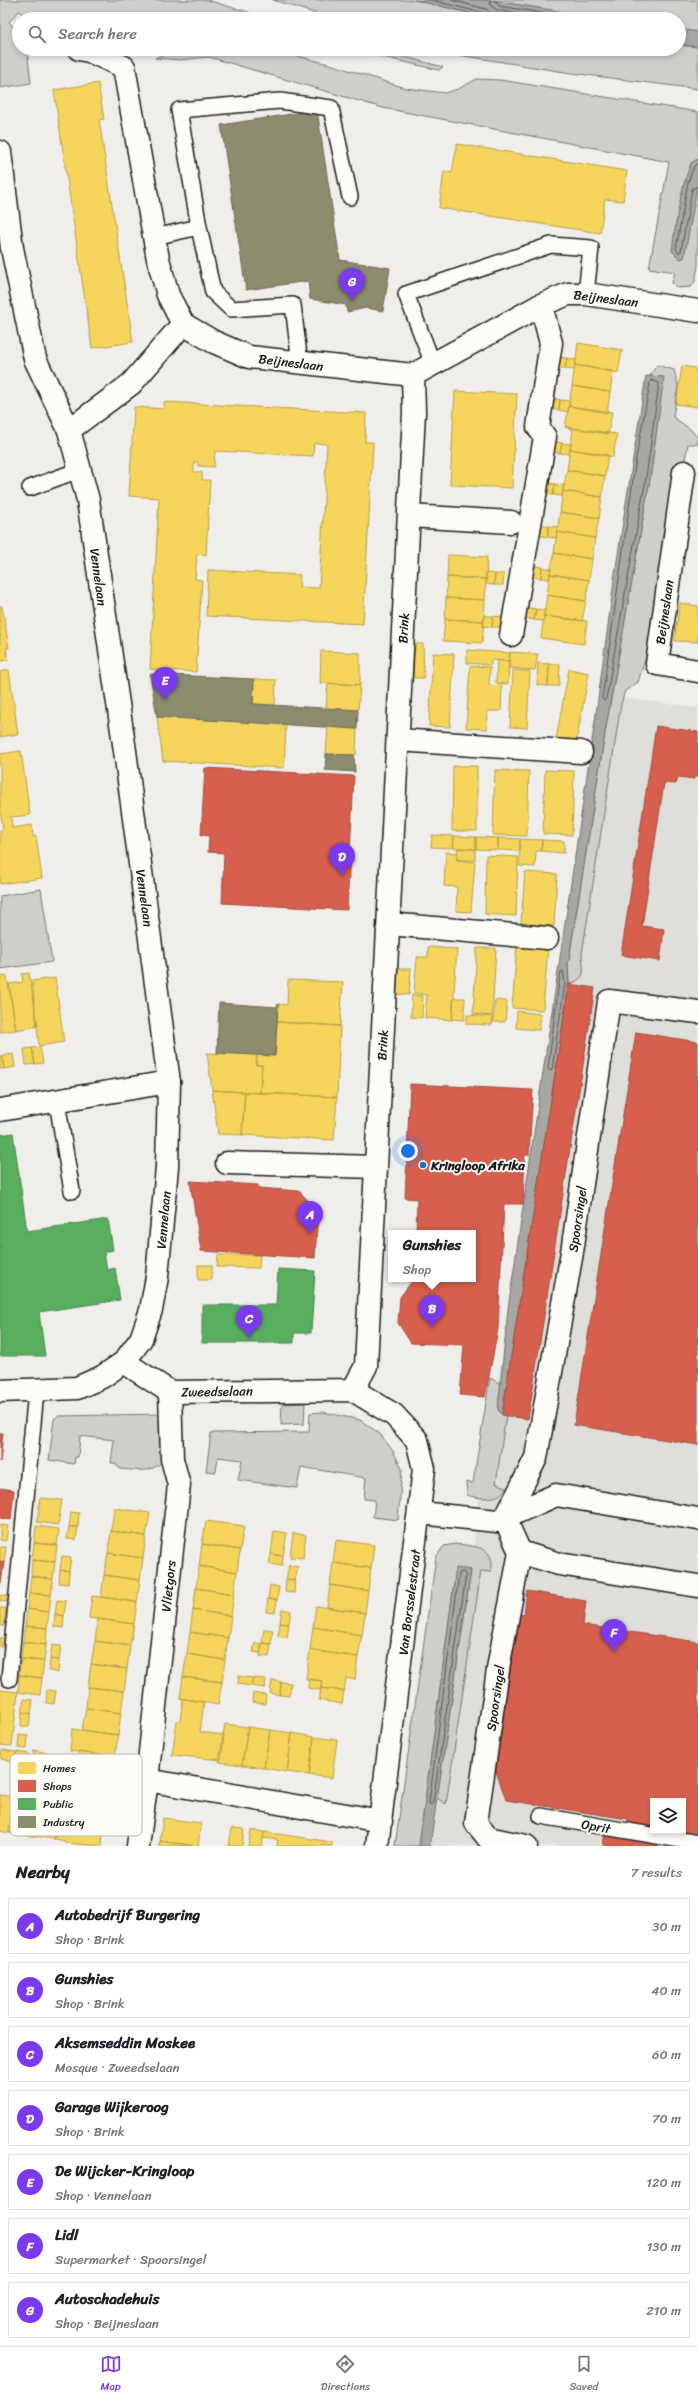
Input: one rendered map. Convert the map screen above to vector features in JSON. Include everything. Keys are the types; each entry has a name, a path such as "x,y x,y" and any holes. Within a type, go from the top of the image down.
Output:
{"street":[{"path":"69,430 131,384 183,324 168,295 154,237 124,67 100,56"},
{"name":"Vennelaan","path":"0,152 6,249 35,359 69,430 88,500 169,1082 168,1167 157,1277 151,1310 141,1339 124,1362"},
{"name":"Beijneslaan","path":"183,324 214,342 249,357 300,364 413,375 541,305 568,294 586,294 698,311"},
{"path":"511,635 520,523 545,437 538,427 551,343 541,305"},
{"name":"Brink","path":"353,1390 366,1366 414,412 413,375"},
{"name":"Beijneslaan","path":"684,472 657,664 698,671"},
{"path":"409,516 520,523"},
{"path":"398,740 581,752"},
{"path":"388,924 547,938"},
{"name":"Spoorsingel","path":"505,1519 536,1458 572,1252 609,1001 698,1012"},
{"path":"0,1110 57,1102 169,1082"},
{"path":"227,1163 376,1167"},
{"path":"0,1390 77,1388 102,1377 124,1362"},
{"name":"Zweedselaan","path":"124,1362 170,1392 353,1390"},
{"name":"Van Borsselestraat","path":"353,1390 394,1415 417,1440 424,1470 420,1513 377,1846"},
{"name":"Vlietgors","path":"142,1817 178,1485 172,1459 170,1392"},
{"path":"420,1513 492,1522 505,1519 556,1495 698,1519"},
{"path":"505,1519 520,1552 558,1564 698,1586"},
{"name":"Spoorsingel","path":"520,1552 499,1663 476,1823 488,1838 526,1846"},
{"path":"147,1780 381,1821"},
{"name":"Vlietgors","path":"138,1846 139,1836"}],"lane":[{"path":"300,364 293,305 231,309 213,292 199,227 179,110 280,101 331,108 350,197"},
{"path":"154,237 199,227"},
{"path":"433,364 406,294 551,245 591,248 586,294"},
{"path":"30,488 79,470"},
{"path":"57,1102 72,1191"},
{"path":"9,1679 36,1390"},
{"name":"Oprit","path":"541,1816 698,1843"}],"shaded area":[{"path":"0,0 207,0 247,12 12,12 12,19 9,22 12,25 12,56 28,56 31,83 0,88"},
{"path":"273,0 415,0 466,12 311,12"},
{"path":"442,0 698,0 698,41 686,39 686,12 512,12"},
{"path":"686,46 698,47 698,89 571,73 465,56 686,56"},
{"path":"160,56 297,56 333,65 405,88 445,93 458,89 477,79 500,80 698,112 698,159 691,163 698,183 698,266 695,281 691,287 677,288 672,283 675,272 649,268 669,162 383,108 209,57 180,60 155,58"},
{"path":"378,56 401,56 443,67 439,70"},
{"path":"657,365 674,370 678,385 673,417 690,429 698,438 698,444 688,444 646,657 638,682 625,691 621,704 582,954 583,973 579,979 569,984 568,965 606,727 650,479 663,377 650,376"},
{"path":"619,697 698,708 698,1846 431,1846 471,1570 483,1462"},
{"path":"41,889 52,962 0,969 0,896"},
{"path":"490,1378 501,1384 498,1409 502,1414 506,1415 496,1483 506,1487 504,1492 500,1495 483,1498 467,1495 466,1482 473,1483"},
{"path":"305,1403 304,1424 281,1425 282,1404"},
{"path":"323,1412 360,1420 380,1434 393,1451 402,1469 398,1520 373,1517 375,1500 364,1499 366,1478 301,1467 297,1488 238,1480 242,1460 218,1457 216,1472 206,1471 211,1433 309,1432 310,1413"},
{"path":"162,1414 162,1462 157,1466 147,1470 120,1469 115,1463 111,1463 114,1440 80,1436 78,1457 75,1457 74,1464 49,1460 54,1419 58,1416"},
{"path":"455,1544 482,1549 491,1557 492,1563 491,1572 481,1571 446,1804 437,1798 471,1570 456,1569 419,1846 395,1846 436,1557 444,1546"}],"water":[{"path":"415,0 489,0 564,12 466,12"},
{"path":"686,30 698,32 698,47 686,46"},
{"path":"698,159 698,183 684,258 680,259 672,251 677,217 681,195 691,163"},
{"path":"646,376 664,377 650,479 606,727 568,965 569,984 502,1415 498,1409 508,1309 596,714 615,573"},
{"path":"456,1568 471,1570 430,1846 419,1846"}],"building: Homes":[{"path":"98,83 104,119 99,120 133,342 92,348 54,90"},
{"path":"457,144 627,171 623,201 605,199 600,233 439,208 444,171 452,173"},
{"path":"578,343 622,350 618,373 575,365"},
{"path":"558,357 567,358 565,369 556,367"},
{"path":"567,358 576,360 574,370 565,369"},
{"path":"575,365 613,371 610,392 572,386"},
{"path":"682,366 695,368 695,371 698,371 698,407 676,404"},
{"path":"572,386 610,392 607,413 569,406"},
{"path":"455,391 517,394 512,488 450,485"},
{"path":"552,398 560,400 559,410 550,409"},
{"path":"560,400 569,401 568,412 559,410"},
{"path":"164,402 366,413 365,442 373,442 373,444 363,624 206,616 208,570 300,575 299,587 319,588 327,444 314,443 313,456 215,451 214,467 198,466 198,462 194,462 194,472 202,472 202,480 210,480 206,555 197,554 195,579 202,580 196,672 150,669 159,498 129,496 134,407 164,409"},
{"path":"569,406 612,412 608,434 565,427"},
{"path":"565,427 617,434 613,457 570,449 573,430"},
{"path":"553,441 562,443 560,453 551,452"},
{"path":"562,443 571,444 569,454 560,453"},
{"path":"570,449 608,455 605,476 567,470"},
{"path":"567,470 605,476 602,497 563,491"},
{"path":"547,483 555,484 553,495 545,494"},
{"path":"555,484 564,485 562,496 553,495"},
{"path":"563,491 602,497 599,518 560,512"},
{"path":"560,512 599,518 595,538 557,532"},
{"path":"540,524 549,526 547,537 538,535"},
{"path":"549,526 558,527 556,538 547,537"},
{"path":"557,532 595,538 592,559 554,553"},
{"path":"554,553 592,559 589,580 550,574"},
{"path":"448,555 487,557 486,579 447,577"},
{"path":"534,566 542,567 541,578 532,577"},
{"path":"542,567 551,569 549,579 541,578"},
{"path":"486,573 495,574 494,585 486,584"},
{"path":"495,574 504,574 503,585 494,585"},
{"path":"550,574 589,580 586,601 547,595"},
{"path":"447,577 486,579 485,600 446,598"},
{"path":"547,595 586,601 582,621 544,616"},
{"path":"446,598 485,600 484,621 445,619"},
{"path":"680,603 698,606 698,642 674,641"},
{"path":"0,606 2,606 9,648 6,648 8,660 0,661"},
{"path":"527,608 536,609 534,620 525,618"},
{"path":"536,609 545,610 543,621 534,620"},
{"path":"484,616 493,616 492,627 483,626"},
{"path":"493,616 502,617 501,627 492,627"},
{"path":"544,616 587,621 584,644 541,638"},
{"path":"445,619 484,621 482,643 443,641"},
{"path":"415,644 423,644 424,678 413,678"},
{"path":"467,650 510,653 509,661 491,660 491,665 467,663"},
{"path":"321,651 360,653 360,685 320,683"},
{"path":"510,652 538,654 535,670 509,668"},
{"path":"433,653 454,654 450,727 429,726"},
{"path":"497,661 509,661 508,684 496,683"},
{"path":"538,663 549,664 548,686 537,685"},
{"path":"549,664 560,664 559,686 548,686"},
{"path":"470,666 490,667 489,685 502,686 501,711 488,711 487,729 466,728"},
{"path":"569,669 589,673 576,742 556,739"},
{"path":"9,670 18,734 0,737 0,672"},
{"path":"513,670 530,671 527,728 510,727"},
{"path":"254,679 276,680 275,705 253,704"},
{"path":"328,683 360,685 358,710 326,708"},
{"path":"157,717 286,724 284,768 163,761"},
{"path":"328,727 357,729 356,755 326,754"},
{"path":"21,751 30,815 11,817 12,828 32,825 33,837 36,836 42,878 0,884 0,830 3,829 0,808 0,754"},
{"path":"453,766 477,766 477,831 452,831"},
{"path":"495,770 529,771 527,836 493,835"},
{"path":"545,770 574,771 572,835 543,834"},
{"path":"432,835 454,836 453,848 431,847"},
{"path":"454,836 476,837 476,849 453,848"},
{"path":"476,837 498,838 498,850 476,849"},
{"path":"498,838 520,839 520,851 498,850"},
{"path":"520,839 542,840 541,851 536,851 535,867 519,866"},
{"path":"542,840 564,841 564,853 541,851"},
{"path":"458,848 475,849 475,860 457,860"},
{"path":"446,852 457,853 457,860 475,862 471,912 456,911 457,887 444,886"},
{"path":"486,855 518,857 516,916 485,914"},
{"path":"525,872 557,874 554,926 521,924"},
{"path":"517,945 548,947 543,1010 512,1008"},
{"path":"428,947 457,949 452,1020 425,1018 427,995 414,993 417,957 428,957"},
{"path":"477,948 496,948 492,1016 473,1014"},
{"path":"398,969 411,969 409,995 396,994"},
{"path":"29,973 38,1026 16,1030 9,984 23,982 22,974"},
{"path":"7,976 16,1030 0,1032 0,977"},
{"path":"55,978 64,1042 39,1046 32,981"},
{"path":"288,980 343,982 340,1026 277,1022 278,1004 287,1005"},
{"path":"412,995 423,996 422,1018 411,1017"},
{"path":"454,998 465,998 464,1020 452,1019"},
{"path":"495,1000 507,1001 505,1022 493,1022"},
{"path":"517,1011 541,1014 539,1030 516,1028"},
{"path":"467,1015 493,1017 492,1025 466,1024"},
{"path":"277,1022 340,1026 337,1097 260,1093 262,1065 256,1065 257,1055 275,1056"},
{"path":"40,1047 43,1063 35,1064 32,1048"},
{"path":"32,1048 35,1064 26,1065 24,1049"},
{"path":"207,1053 257,1055 256,1065 262,1065 260,1093 212,1090"},
{"path":"13,1054 15,1067 4,1069 2,1056"},
{"path":"0,1056 2,1056 4,1069 0,1069"},
{"path":"212,1090 245,1092 242,1135 218,1134"},
{"path":"245,1092 337,1097 334,1140 242,1135"},
{"path":"218,1255 260,1255 259,1268 217,1267"},
{"path":"198,1265 212,1265 212,1280 198,1280"},
{"path":"40,1498 62,1500 58,1525 37,1522"},
{"path":"114,1508 150,1513 146,1536 111,1531"},
{"path":"71,1512 79,1513 78,1527 69,1527"},
{"path":"206,1521 244,1526 240,1550 202,1544"},
{"path":"0,1525 8,1526 6,1541 0,1540"},
{"path":"36,1526 59,1529 57,1545 34,1543"},
{"path":"69,1527 78,1527 76,1540 67,1539"},
{"path":"111,1531 146,1536 143,1558 108,1553"},
{"path":"274,1531 287,1533 283,1556 271,1554"},
{"path":"293,1533 306,1535 303,1558 290,1557"},
{"path":"336,1540 374,1545 371,1568 333,1563"},
{"path":"34,1543 57,1545 55,1562 32,1560"},
{"path":"202,1544 240,1550 237,1572 199,1566"},
{"path":"0,1547 6,1547 4,1562 0,1561"},
{"path":"108,1553 143,1558 140,1580 104,1575"},
{"path":"271,1554 283,1556 282,1566 269,1564"},
{"path":"62,1556 71,1557 69,1571 60,1570"},
{"path":"32,1560 55,1562 53,1579 31,1576"},
{"path":"333,1563 371,1568 368,1591 330,1585"},
{"path":"289,1565 298,1567 295,1580 286,1579"},
{"path":"199,1566 237,1572 234,1594 196,1588"},
{"path":"60,1570 69,1571 68,1584 59,1583"},
{"path":"104,1575 140,1580 137,1602 101,1597"},
{"path":"31,1576 53,1579 51,1595 29,1593"},
{"path":"286,1579 295,1580 294,1593 285,1592"},
{"path":"270,1585 279,1587 277,1600 268,1599"},
{"path":"330,1585 368,1591 365,1613 327,1607"},
{"path":"196,1588 234,1594 231,1616 193,1610"},
{"path":"29,1593 51,1595 49,1612 27,1609"},
{"path":"0,1595 7,1596 7,1602 0,1601"},
{"path":"92,1596 137,1602 134,1624 89,1618"},
{"path":"268,1599 277,1600 275,1613 266,1612"},
{"path":"57,1600 66,1601 64,1616 55,1614"},
{"path":"316,1606 365,1613 362,1635 313,1627"},
{"path":"0,1608 6,1608 4,1626 0,1626"},
{"path":"27,1609 49,1612 47,1628 25,1626"},
{"path":"282,1609 291,1611 289,1624 280,1623"},
{"path":"193,1610 231,1616 228,1638 190,1632"},
{"path":"55,1614 64,1616 63,1628 54,1627"},
{"path":"98,1619 134,1624 130,1646 95,1641"},
{"path":"280,1623 289,1624 287,1638 278,1636"},
{"path":"25,1626 47,1628 46,1645 23,1642"},
{"path":"313,1627 362,1635 358,1657 310,1650"},
{"path":"264,1629 273,1630 271,1644 262,1643"},
{"path":"190,1632 228,1638 225,1660 187,1654"},
{"path":"0,1638 4,1638 3,1647 0,1647"},
{"path":"95,1641 130,1646 127,1669 91,1664"},
{"path":"23,1642 46,1645 44,1661 21,1659"},
{"path":"255,1643 262,1644 260,1653 253,1652"},
{"path":"262,1643 271,1644 269,1657 260,1656"},
{"path":"52,1645 61,1646 59,1660 50,1659"},
{"path":"310,1650 358,1657 355,1680 346,1678 344,1691 321,1688 322,1681 306,1679"},
{"path":"187,1654 225,1660 222,1682 183,1677"},
{"path":"21,1659 44,1661 42,1678 19,1675"},
{"path":"50,1659 59,1660 58,1673 49,1671"},
{"path":"91,1664 127,1669 124,1691 88,1687"},
{"path":"19,1675 42,1678 40,1695 18,1692"},
{"path":"239,1676 253,1678 251,1686 238,1684"},
{"path":"183,1677 222,1682 218,1705 180,1698"},
{"path":"253,1678 266,1679 265,1688 251,1686"},
{"path":"309,1679 322,1681 320,1690 308,1688"},
{"path":"272,1680 281,1682 280,1695 270,1693"},
{"path":"281,1682 291,1683 289,1696 280,1695"},
{"path":"88,1687 124,1691 121,1713 86,1708"},
{"path":"321,1688 344,1691 342,1704 319,1700"},
{"path":"0,1690 18,1692 12,1746 0,1745"},
{"path":"47,1690 56,1691 54,1704 46,1703"},
{"path":"253,1693 266,1695 265,1704 252,1702"},
{"path":"180,1698 204,1702 200,1732 224,1735 221,1760 172,1755 177,1721 180,1721 183,1700"},
{"path":"24,1699 33,1700 31,1714 22,1712"},
{"path":"86,1708 121,1713 118,1735 82,1730"},
{"path":"22,1712 31,1714 29,1727 21,1726"},
{"path":"225,1724 248,1727 242,1765 219,1762"},
{"path":"248,1727 270,1730 264,1768 242,1765"},
{"path":"72,1729 118,1735 115,1754 92,1754 70,1751"},
{"path":"270,1730 292,1733 287,1772 264,1768"},
{"path":"292,1733 314,1737 309,1775 287,1772"},
{"path":"19,1735 28,1736 27,1749 18,1748"},
{"path":"314,1737 337,1740 332,1778 309,1775"},
{"path":"2,1750 16,1752 16,1754 10,1754 10,1760 1,1759"},
{"path":"34,1750 47,1753 47,1754 34,1754"},
{"path":"16,1752 29,1754 16,1754"},
{"path":"79,1752 93,1754 79,1754"},
{"path":"0,1795 10,1796 10,1826 9,1833 0,1831"},
{"path":"163,1818 201,1823 198,1846 160,1841"},
{"path":"232,1828 244,1829 242,1846 229,1846"},
{"path":"251,1830 264,1832 262,1846 248,1846"},
{"path":"264,1832 332,1842 332,1846 277,1846 278,1840 263,1838"},
{"path":"31,1836 55,1836 55,1839"},
{"path":"54,1836 103,1836 102,1846 64,1843 65,1841 55,1839"},
{"path":"160,1841 195,1846 159,1846"}],"building: Shops":[{"path":"656,726 698,732 698,776 694,776 694,779 678,777 676,784 664,783 642,926 664,929 660,961 621,955"},
{"path":"205,768 354,776 347,910 222,903 224,853 208,852 209,836 201,835"},
{"path":"569,984 595,988 528,1419 502,1415"},
{"path":"636,1032 698,1042 698,1445 574,1425"},
{"path":"410,1084 533,1090 529,1155 525,1155 523,1204 504,1204 498,1329 485,1397 460,1395 464,1345 411,1343 398,1323 400,1297 411,1282 476,1282 476,1230 416,1230 417,1199 405,1198"},
{"path":"190,1181 258,1185 258,1188 299,1191 318,1211 315,1258 201,1251"},
{"path":"0,1433 3,1433 0,1462"},
{"path":"0,1488 14,1490 11,1520 0,1518"},
{"path":"0,1561 4,1562 1,1584 0,1584"},
{"path":"527,1591 586,1601 583,1625 698,1642 698,1846 603,1846 605,1831 626,1834 628,1819 506,1800 496,1771 496,1755 518,1614 524,1615"}],"building: Public":[{"path":"13,1133 27,1231 108,1219 113,1250 104,1252 107,1270 115,1268 120,1300 39,1312 45,1356 0,1356 0,1135"},
{"path":"278,1269 315,1271 311,1333 294,1333 294,1343 202,1343 202,1305 276,1305"}],"building: Industry":[{"path":"317,110 340,260 390,268 383,311 366,308 347,312 346,305 310,299 308,281 246,290 221,125"},
{"path":"150,674 254,679 253,704 358,710 357,729 157,717"},
{"path":"326,754 354,755 355,772 325,770"},
{"path":"219,1003 277,1007 278,1004 275,1056 217,1053"}],"place":[{"name":"Autoschadehuis","path":"352,301"},
{"name":"De Wijcker-Kringloop","path":"165,700"},
{"name":"Garage Wijkeroog","path":"342,876"},
{"name":"Kringloop Afrika","path":"423,1165"},
{"name":"Autobedrijf Burgering","path":"310,1234"},
{"name":"Gunshies","path":"432,1328"},
{"name":"Aksemseddin Moskee","path":"249,1338"},
{"name":"Lidl","path":"614,1652"}]}
